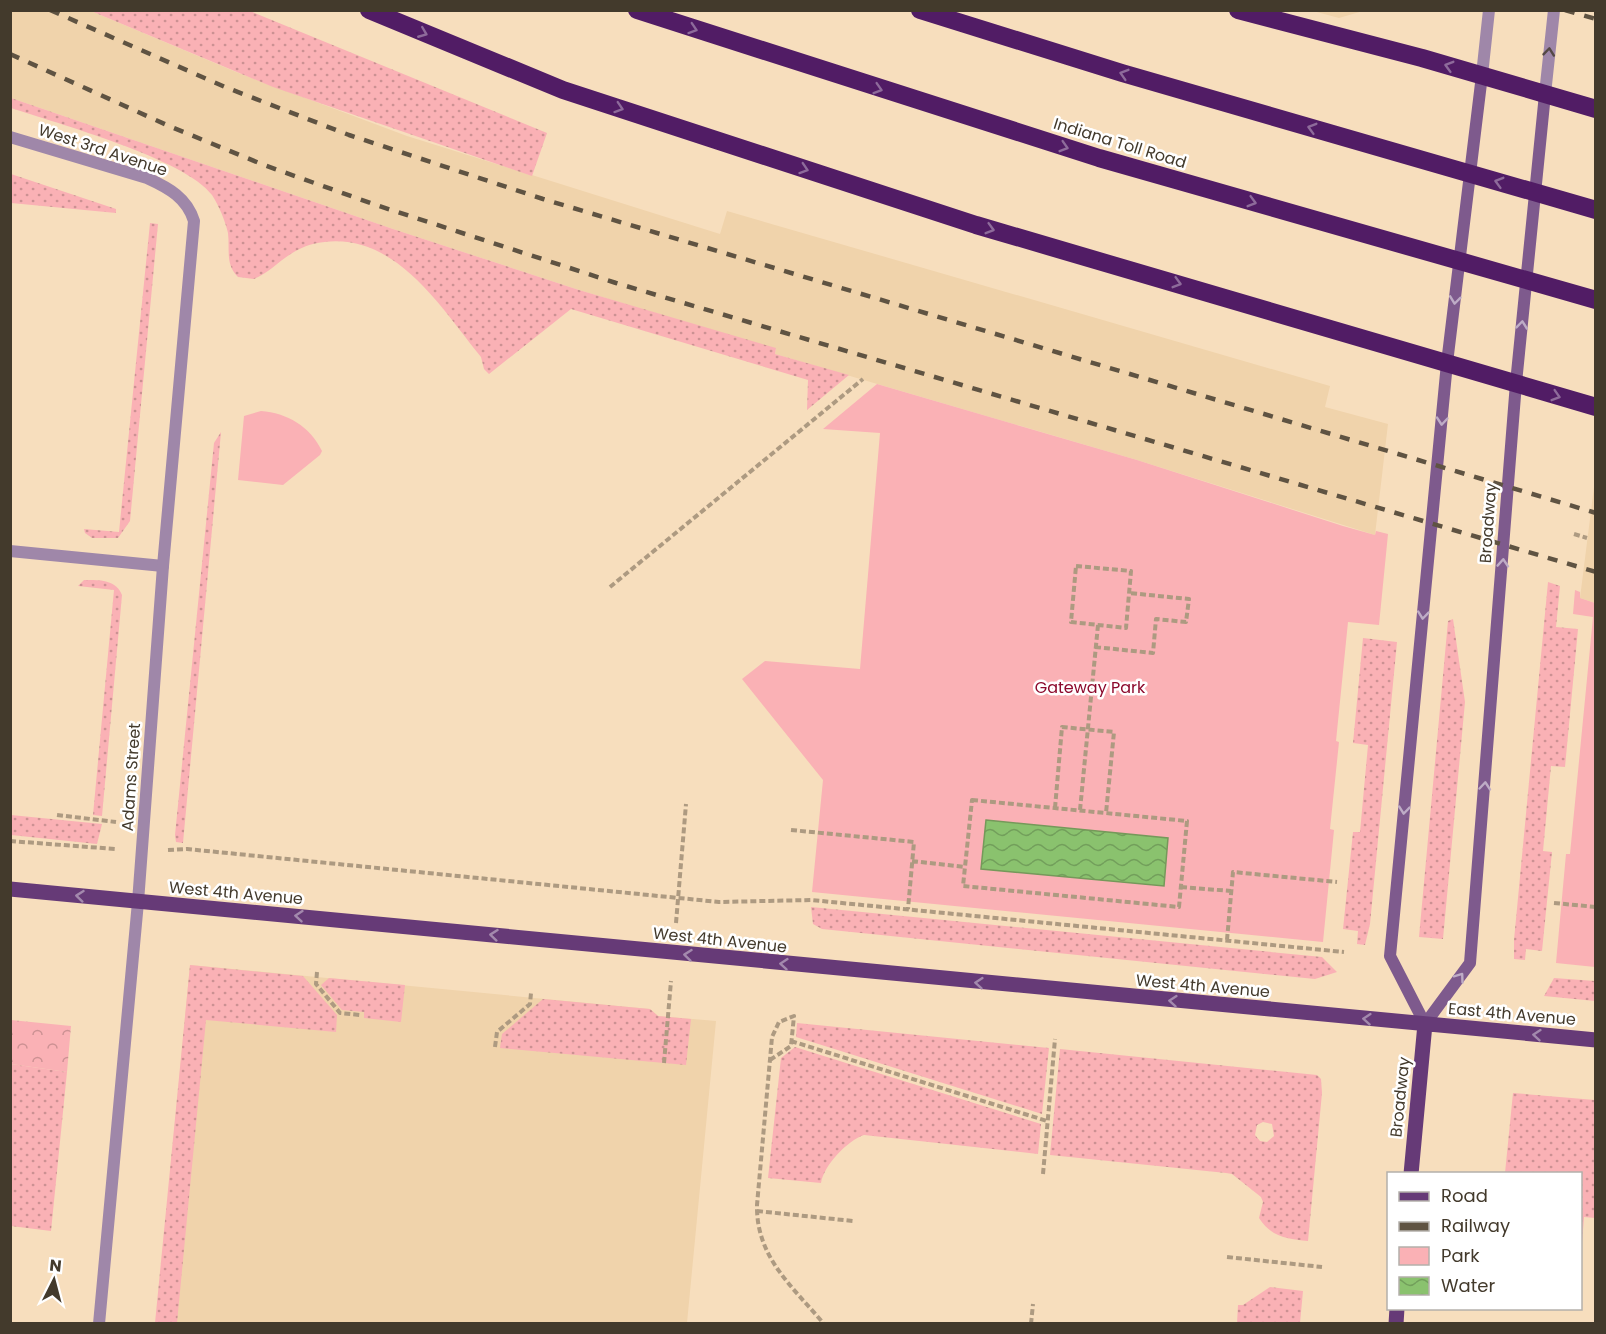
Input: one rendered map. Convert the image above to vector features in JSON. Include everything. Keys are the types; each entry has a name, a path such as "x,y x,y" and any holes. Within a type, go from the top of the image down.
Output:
{"highway":[{"path":"369,10 563,90 953,218 1596,407"},
{"name":"Indiana Toll Road","path":"638,10 1100,158 1596,300"},
{"path":"920,10 1122,73 1596,210"},
{"path":"1238,10 1482,75 1596,109"}],"main road":[{"path":"1425,1024 1390,956 1447,363 1482,75"},
{"name":"Broadway","path":"1410,1172 1425,1024 1470,963 1516,383 1545,94"},
{"name":"West 4th Avenue","path":"10,889 1425,1024"},
{"name":"East 4th Avenue","path":"1425,1024 1596,1040"}],"street":[{"path":"1482,75 1489,10"},
{"name":"Broadway","path":"1545,94 1554,10"},
{"name":"West 3rd Avenue","path":"10,137 147,178 168,188 183,199 191,211 194,233"},
{"name":"Adams Street","path":"99,1323 138,902 163,566 194,233"},
{"path":"10,551 163,566"}],"path":[{"path":"610,587 863,379"},
{"path":"1575,534 1587,538"},
{"path":"1076,566 1131,572 1129,592 1126,628 1071,622 1076,566"},
{"path":"1095,647 1153,653 1156,619 1186,622 1189,599 1129,592"},
{"path":"1080,810 1098,625"},
{"path":"1055,808 1062,727 1114,732 1106,813"},
{"path":"972,800 1080,810 1187,821 1179,907 963,886 972,800"},
{"path":"57,815 144,825"},
{"path":"791,830 914,842 908,909"},
{"path":"10,841 95,849"},
{"path":"179,850 719,902 812,900 1344,952"},
{"path":"912,861 965,867"},
{"path":"1227,940 1233,872 1337,882"},
{"path":"1181,887 1231,891"},
{"path":"1554,903 1596,907"},
{"path":"316,972 316,984 340,1012 360,1015 360,1017"},
{"path":"495,1047 497,1032 530,1004 531,993"},
{"path":"770,1060 791,1046 794,1016 778,1022 774,1029 770,1060 757,1211 758,1232 769,1258 824,1323"},
{"path":"1043,1174 1055,1039"},
{"path":"791,1041 1047,1120"},
{"path":"757,1211 853,1221"},
{"path":"1227,1257 1322,1267"},
{"path":"1031,1323 1033,1304"}],"shaded area":[{"path":"11,11 91,11 236,72 407,136 720,234 727,211 1330,386 1325,407 1388,424 1375,535 1137,460 775,354 776,349 579,290 393,229 11,98"},
{"path":"1313,11 1363,11 1339,18"},
{"path":"1594,487 1596,487 1595,603 1580,598"},
{"path":"190,965 650,1009 658,1016 716,1021 687,1323 156,1324"}],"green space":[{"path":"91,11 250,11 547,133 532,176 273,87"},
{"path":"11,98 393,229 579,290 776,348 775,354 849,375 807,410 808,380 571,309 489,374 484,369 481,357 448,314 430,293 390,258 367,247 341,242 313,244 295,251 254,279 238,277 231,267 228,233 222,213 212,195 198,182 176,168 119,144 11,108"},
{"path":"11,174 116,209 116,213 11,203"},
{"path":"150,223 158,224 130,521 118,538 92,538 85,533 84,529 119,532"},
{"name":"Gateway Park","path":"877,384 1137,460 1343,526 1375,535 1376,531 1388,534 1379,625 1348,622 1336,741 1339,742 1330,829 1334,830 1323,942 812,892 823,780 742,679 765,661 860,669 880,433 823,429"},
{"path":"261,411 271,412 297,422 311,434 322,451 283,485 238,480 244,416"},
{"path":"221,432 183,843 176,842 175,835 214,443"},
{"path":"84,580 111,583 122,595 102,816 93,815 114,590 78,586"},
{"path":"1548,582 1560,586 1556,627 1578,629 1565,767 1551,766 1543,851 1552,852 1542,951 1526,949 1525,960 1514,959 1514,940"},
{"path":"1575,590 1580,592 1580,598 1595,603 1595,967 1556,963 1566,854 1570,854 1593,617 1573,614"},
{"path":"1453,619 1465,702 1443,939 1419,937 1448,621"},
{"path":"1363,638 1397,642 1370,924 1365,945 1357,944 1358,931 1343,929 1353,832 1360,832 1368,745 1353,743"},
{"path":"11,815 102,824 97,844 11,835"},
{"path":"811,907 1322,957 1337,972 1315,979 822,929 813,924"},
{"path":"190,965 303,976 337,1015 336,1032 206,1020 177,1323 155,1323"},
{"path":"329,978 405,985 401,1022 364,1018 364,1012 342,1010 321,985"},
{"path":"1554,978 1595,981 1595,1001 1544,996"},
{"path":"543,999 650,1009 658,1016 691,1019 686,1065 500,1048 502,1034"},
{"path":"11,1020 71,1026 67,1072 11,1064"},
{"path":"797,1023 1049,1048 1042,1114 796,1037"},
{"path":"795,1047 1041,1124 1038,1154 864,1135 837,1154 831,1161 821,1183 768,1178 781,1058"},
{"path":"1060,1049 1317,1075 1321,1079 1322,1093 1308,1241 1286,1238 1269,1229 1259,1218 1263,1202 1261,1197 1232,1174 1050,1155","holes":["1263,1122 1272,1124 1274,1136 1267,1142 1260,1141 1255,1135 1257,1125"]},
{"path":"11,1064 67,1072 51,1231 11,1226"},
{"path":"1513,1093 1595,1100 1595,1218 1584,1217 1582,1243 1582,1172 1505,1172"},
{"path":"1270,1287 1303,1291 1300,1323 1237,1323 1238,1305 1243,1305"}],"water":[{"path":"986,820 1168,838 1164,886 981,869"}],"railway":[{"path":"50,10 225,87 349,135 543,199 1596,513"},
{"path":"1565,10 1596,19"},
{"path":"10,54 169,126 264,165 376,205 616,283 1596,572"}]}
